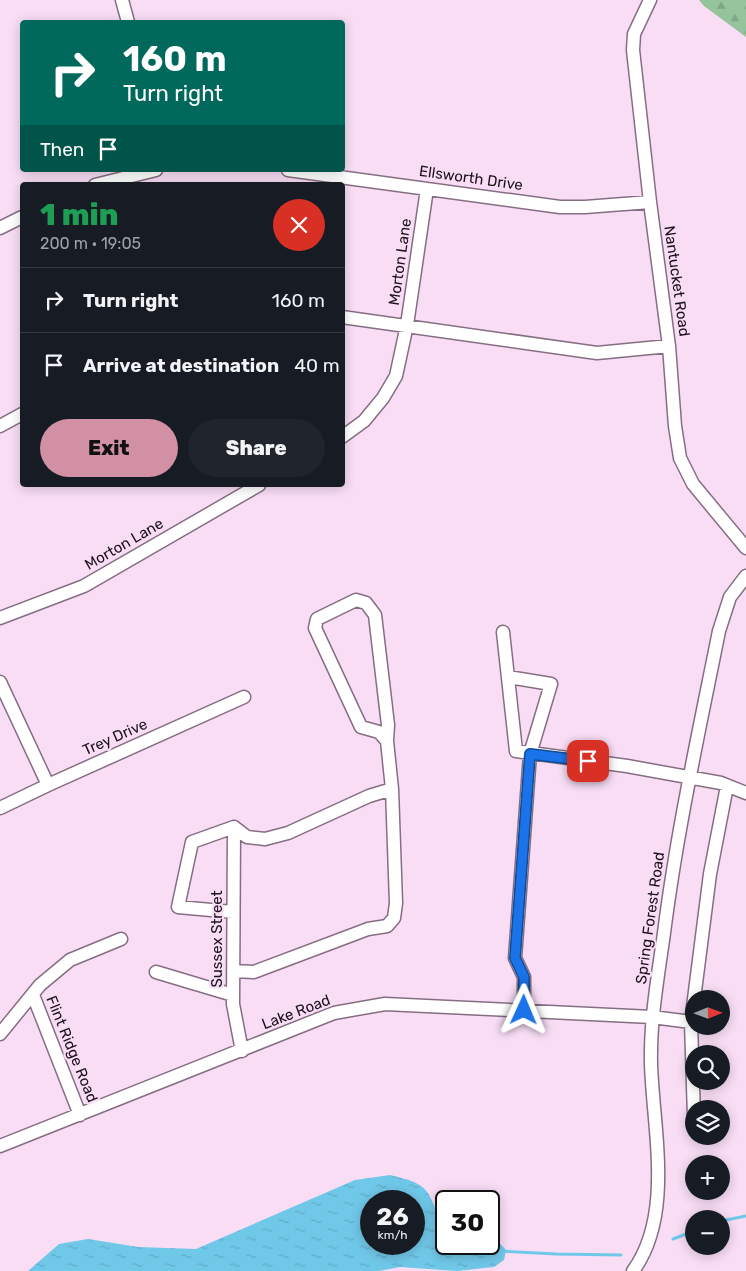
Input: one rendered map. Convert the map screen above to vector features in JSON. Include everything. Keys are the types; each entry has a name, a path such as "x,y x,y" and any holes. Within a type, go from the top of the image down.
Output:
{"street":[{"path":"122,0 127,20"},
{"name":"Nantucket Road","path":"650,0 634,34 633,50 669,346 675,426 680,458 693,484 746,548"},
{"path":"107,182 148,172"},
{"name":"Ellsworth Drive","path":"303,172 560,207 585,208 650,202"},
{"name":"Morton Lane","path":"345,435 364,422 383,398 396,376 407,326 427,189"},
{"path":"0,228 20,218"},
{"path":"345,317 597,353 669,346"},
{"path":"0,426 20,415"},
{"name":"Morton Lane","path":"0,618 84,586 256,487"},
{"name":"Spring Forest Road","path":"633,1271 640,1262 650,1238 658,1199 651,1063 652,1017 674,857 719,631 730,597 746,576"},
{"path":"233,971 254,972 368,929 387,926 394,918 396,903 392,789 387,741 388,725 375,615 366,603 356,600 317,619 315,628 361,727 379,732 387,741"},
{"path":"503,632 516,751 626,766 727,786 746,793"},
{"path":"508,677 551,684 530,754 515,958 524,977 524,1010"},
{"path":"0,682 48,785"},
{"name":"Trey Drive","path":"0,808 244,697"},
{"path":"695,990 710,874 727,786"},
{"path":"233,912 178,907 192,842 234,827 247,837 265,839 288,833 369,796 392,789"},
{"name":"Sussex Street","path":"234,827 233,1004 242,1051"},
{"name":"Flint Ridge Road","path":"0,1034 40,985 70,960 121,939"},
{"path":"156,972 233,995"},
{"name":"Flint Ridge Road","path":"33,995 80,1115"},
{"name":"Lake Road","path":"0,1146 334,1013 385,1004 652,1017 685,1021"},
{"path":"691,1035 693,1100"}],"green space":[{"path":"699,0 746,0 746,37 704,6"}],"water":[{"path":"390,1175 421,1186 425,1190 426,1191 430,1197 435,1208 435,1255 500,1255 500,1243 506,1250 504,1260 494,1267 457,1271 400,1267 379,1271 28,1271 59,1244 88,1239 138,1247 196,1249 355,1180"}],"waterway":[{"path":"730,1219 746,1216"},
{"path":"673,1239 685,1234"},
{"path":"501,1251 621,1255"}],"route":[{"path":"524,1010 524,977 515,958 530,754 588,761"}]}
